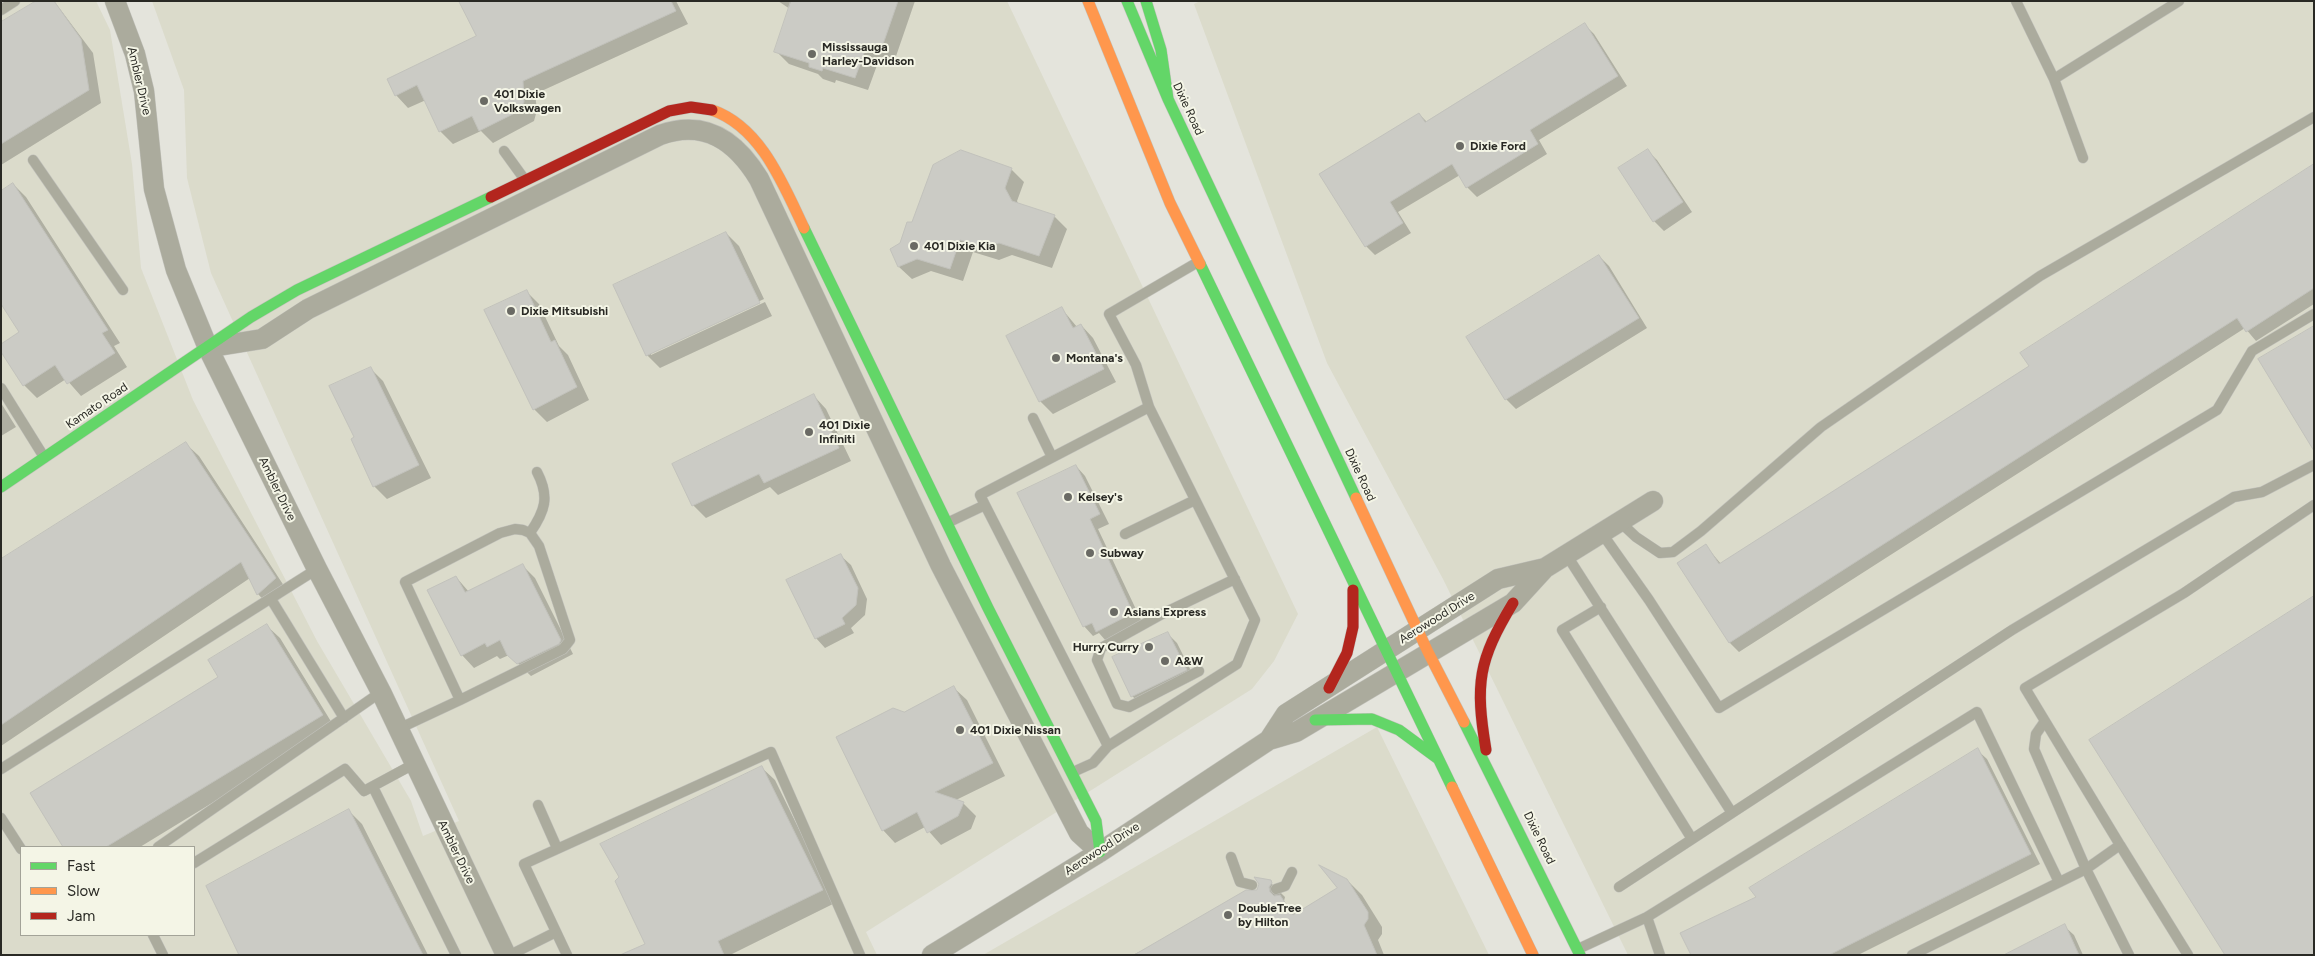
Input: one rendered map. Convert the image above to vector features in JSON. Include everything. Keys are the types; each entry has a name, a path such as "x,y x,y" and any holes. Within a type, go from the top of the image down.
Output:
{"main road":[{"path":"1088,1 1170,203 1385,650 1440,760 1532,955"},
{"name":"Dixie Road","path":"1127,1 1168,99 1428,652 1490,769 1579,952"},
{"path":"1146,1 1161,50 1168,99"},
{"path":"531,189 664,114 690,107 721,112 740,123 754,139 783,184 867,357 937,529 1096,821 1100,852"},
{"name":"Kamato Road","path":"1,487 208,348"},
{"path":"1329,688 1347,653 1353,627 1352,578"},
{"path":"1490,769 1483,722 1482,669 1491,640 1513,602"},
{"path":"1315,720 1372,719 1399,730 1440,760"}],"street":[{"name":"Ambler Drive","path":"115,1 134,54 144,91 154,189 162,222 176,270 208,348 317,569 381,692 414,764 508,955"},
{"path":"208,348 262,338 302,300 531,189 660,135 685,130 710,133 733,145 750,164 765,192 846,365 937,529 1052,784 1079,833 1100,852"},
{"name":"Aerowood Drive","path":"932,955 1100,852 1269,740 1296,732 1513,602 1545,568 1653,501"},
{"name":"Aerowood Drive","path":"1269,740 1286,714 1498,579 1545,568"}],"lane":[{"path":"1,10 15,1"},
{"path":"2016,1 2054,79 2083,158"},
{"path":"2054,79 2179,1"},
{"path":"1618,521 1660,553 1673,552 1701,531 1821,426 2040,276 2314,117"},
{"path":"504,150 531,189"},
{"path":"34,160 123,290"},
{"path":"765,192 783,184"},
{"path":"1052,784 1093,763 1108,746 1237,664 1254,620 1149,407 1136,365 1109,314 1199,262"},
{"path":"1601,532 1649,600 1719,708 2217,410 2252,351 2314,314"},
{"path":"846,365 867,357"},
{"path":"1,388 45,458"},
{"path":"1108,746 980,495 1149,407"},
{"path":"1033,418 1052,457"},
{"path":"1620,887 2012,630 2234,497 2262,492 2314,465"},
{"path":"530,534 538,521 545,503 545,492 537,472"},
{"path":"1125,534 1195,500"},
{"path":"937,529 985,505"},
{"path":"2188,955 2026,688 2184,593 2314,505"},
{"path":"398,729 460,700 562,649 570,640 544,556 530,534 515,529 500,534 405,582 460,700"},
{"path":"1566,554 1732,813"},
{"path":"1,769 317,569"},
{"path":"1199,671 1129,706 1117,704 1097,660 1101,648 1164,613 1235,579"},
{"path":"271,599 344,718"},
{"path":"1601,607 1562,630 1692,839"},
{"path":"159,846 381,692"},
{"path":"1579,952 1647,917 1977,712 2060,882"},
{"path":"2045,720 2036,734 2034,749 2086,869 2129,955"},
{"path":"567,955 524,864 771,752 860,955"},
{"path":"195,862 345,769 364,791 414,764"},
{"path":"374,786 456,955"},
{"path":"538,806 557,848"},
{"path":"1,818 20,847"},
{"path":"1912,955 2086,869 2120,845"},
{"path":"1232,857 1240,882 1252,885"},
{"path":"1276,889 1285,886 1292,872"},
{"path":"1647,917 1660,955"},
{"path":"508,955 556,932"},
{"path":"154,936 163,955"}],"shaded area":[{"path":"1,1 96,1 110,30 132,164 141,268 193,400 317,641 411,801 423,836 459,821 211,273 187,178 184,90 152,1 1007,1 1298,614 1274,661 1252,689 866,932 877,955 1,955"},
{"path":"1200,1 2314,1 2314,955 1628,955 1443,579 1327,363 1194,4"},
{"path":"1377,727 1489,955 983,955"}],"building":[{"path":"36,1 54,1 81,39 89,90 1,144 1,22"},
{"path":"459,1 671,1 676,11 523,81 524,102 521,108 513,114 479,131 472,116 439,132 417,85 395,96 387,79 476,36"},
{"path":"791,1 898,1 881,50 867,45 855,78 823,68 822,71 809,67 809,63 774,52"},
{"path":"1585,23 1618,76 1530,130 1538,144 1466,188 1452,164 1390,202 1403,223 1365,247 1319,174 1419,113 1425,122"},
{"path":"1648,149 1683,202 1653,222 1618,168"},
{"path":"961,150 1012,168 1005,188 1012,201 1055,215 1039,256 999,243 985,248 960,240 950,269 917,259 898,267 890,249 900,243 907,222 912,222 933,165"},
{"path":"2314,164 2314,288 2246,332 2237,318 1729,643 1677,563 1706,544 1719,564 2029,366 2020,353"},
{"path":"13,183 108,330 102,333 115,353 67,384 55,365 23,386 1,352 1,344 19,332 1,304 1,191"},
{"path":"726,232 760,303 646,356 613,285"},
{"path":"1599,255 1639,318 1505,400 1466,337"},
{"path":"527,290 551,342 555,340 577,387 533,410 484,310"},
{"path":"1062,307 1073,328 1081,324 1104,369 1039,402 1006,336"},
{"path":"2314,326 2314,451 2258,359"},
{"path":"371,367 419,465 373,487 351,439 354,437 329,386"},
{"path":"814,394 839,448 764,483 759,474 692,506 672,464"},
{"path":"186,442 276,578 257,595 241,562 1,725 1,559"},
{"path":"1076,465 1100,514 1090,519 1133,613 1096,632 1092,623 1083,627 1017,493"},
{"path":"841,554 858,588 856,605 842,618 845,624 815,639 786,580"},
{"path":"523,564 561,640 559,644 517,664 507,655 500,640 487,647 485,643 461,656 427,590 456,576 465,592"},
{"path":"2314,596 2314,955 2225,955 2089,740"},
{"path":"267,624 323,715 108,846 62,846 30,793 218,677 208,660"},
{"path":"1168,632 1187,670 1131,697 1112,657"},
{"path":"954,686 993,763 935,792 964,802 958,816 927,833 917,812 882,831 836,737 893,708 904,712"},
{"path":"1978,748 2031,854 1829,955 1691,955 1680,933 1756,897 1749,888"},
{"path":"762,766 823,890 718,941 724,955 620,955 645,944 615,881 619,877 600,844"},
{"path":"349,809 423,955 239,955 206,886"},
{"path":"1319,865 1347,879 1368,912 1368,919 1364,925 1377,955 1134,955 1246,890 1257,890 1259,884 1254,877 1271,880 1270,892 1274,896 1280,895 1293,915 1337,888"},
{"path":"2065,924 2079,955 2004,955"}],"traffic: fast":[{"path":"1127,1 1168,99 1356,498"},
{"path":"1146,1 1161,50 1168,99"},
{"path":"1,487 251,317 297,290 491,197"},
{"path":"804,228 988,608 1096,821 1100,852"},
{"path":"1200,264 1452,787"},
{"path":"1315,720 1372,719 1399,730 1437,758"},
{"path":"1464,722 1580,955"}],"traffic: slow":[{"path":"1088,1 1170,203 1200,264"},
{"path":"712,110 729,118 744,129 757,143 779,176 804,228"},
{"path":"1356,498 1428,652 1464,722"},
{"path":"1452,787 1533,955"}],"traffic: jam":[{"path":"491,197 669,111 691,107 712,110"},
{"path":"1329,688 1347,653 1353,627 1353,590"},
{"path":"1486,750 1480,689 1482,673 1492,641 1513,603"}],"place":[{"name":"Mississauga Harley-Davidson","path":"812,54"},
{"name":"401 Dixie Volkswagen","path":"484,101"},
{"name":"Dixie Ford","path":"1460,146"},
{"name":"401 Dixie Kia","path":"914,246"},
{"name":"Dixie Mitsubishi","path":"511,311"},
{"name":"Montana's","path":"1056,358"},
{"name":"401 Dixie Infiniti","path":"809,432"},
{"name":"Kelsey's","path":"1068,497"},
{"name":"Subway","path":"1090,553"},
{"name":"Asians Express","path":"1114,612"},
{"name":"Hurry Curry","path":"1149,647"},
{"name":"A&W","path":"1165,661"},
{"name":"401 Dixie Nissan","path":"960,730"},
{"name":"DoubleTree by Hilton","path":"1228,915"}]}
